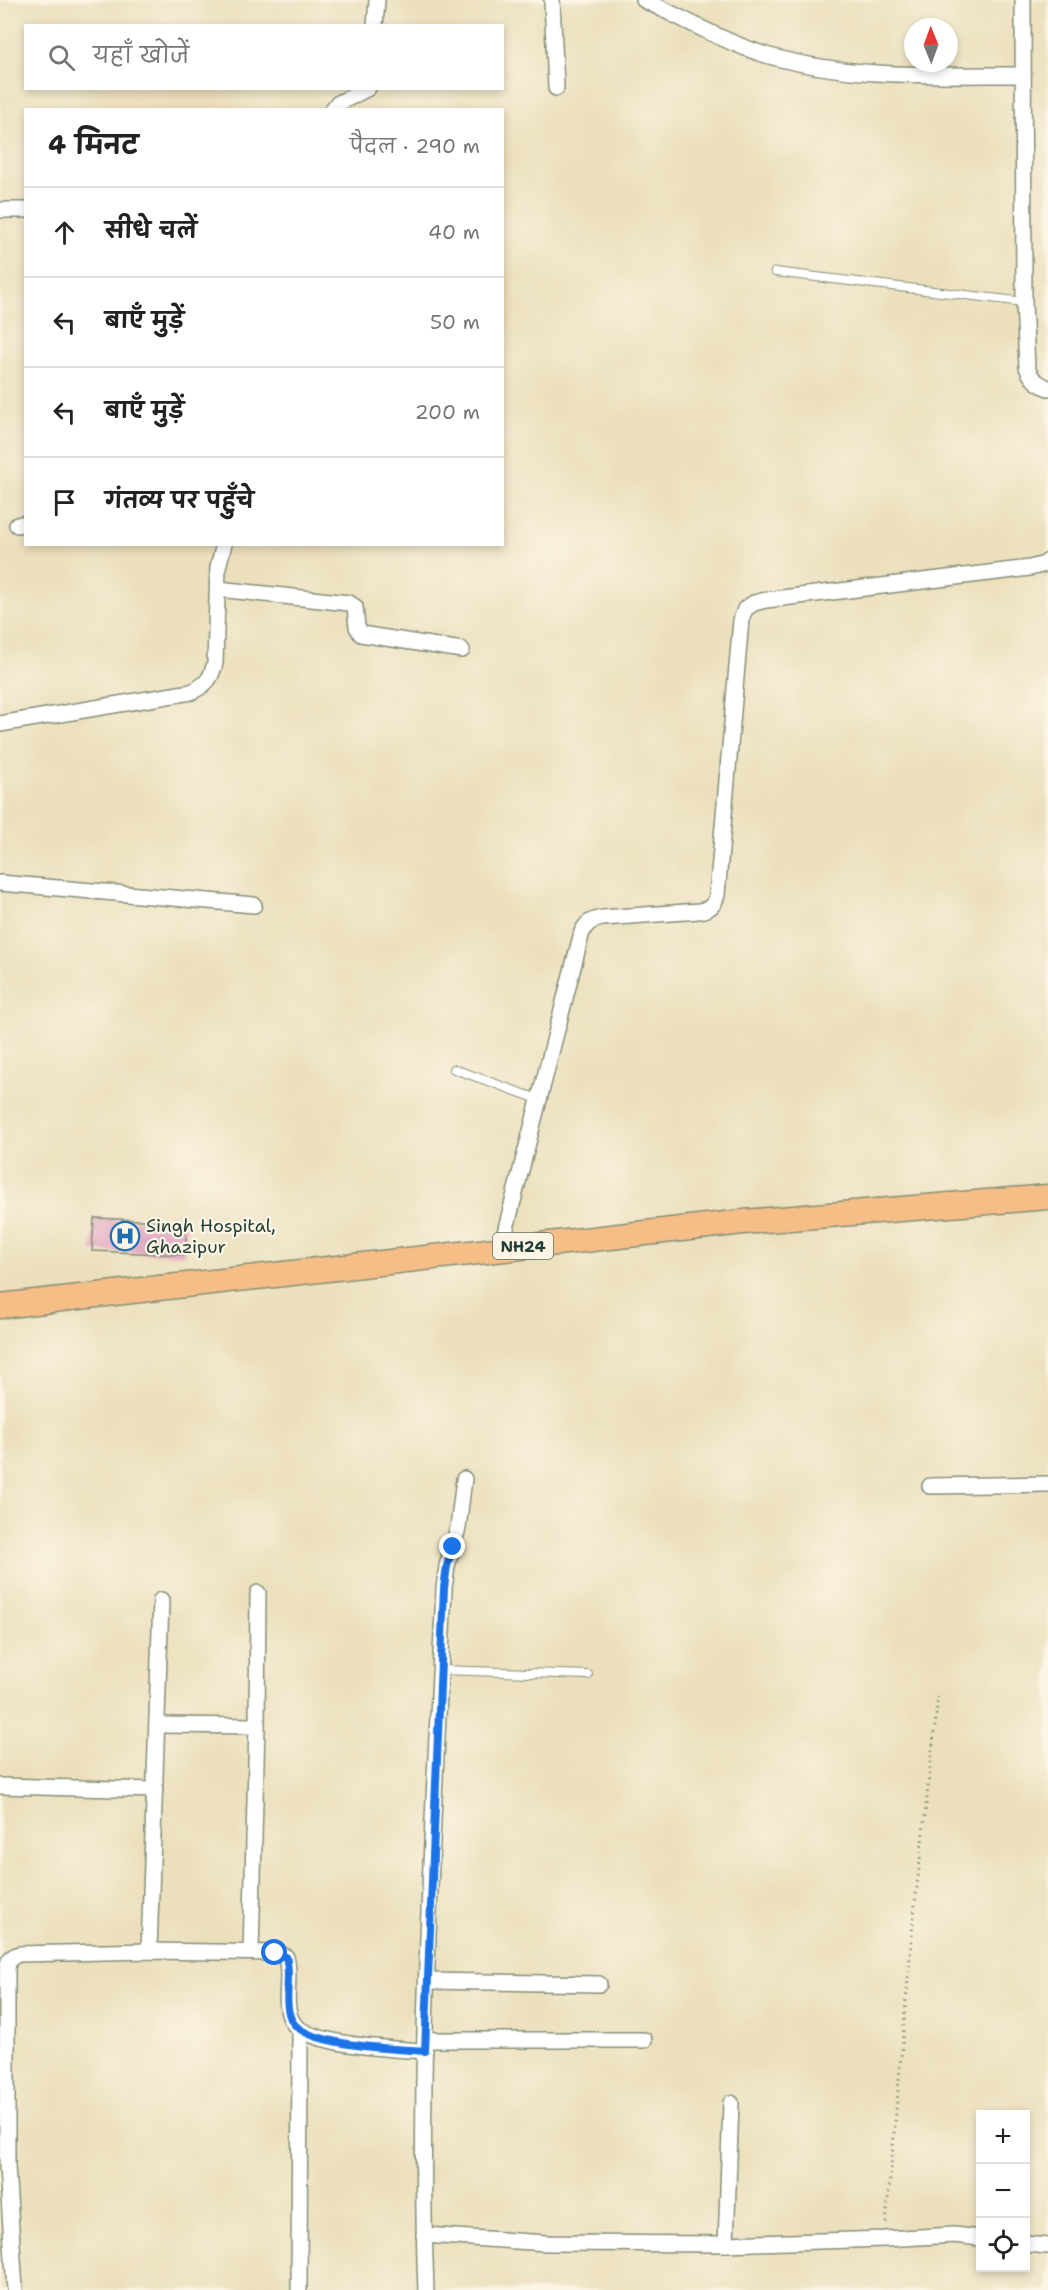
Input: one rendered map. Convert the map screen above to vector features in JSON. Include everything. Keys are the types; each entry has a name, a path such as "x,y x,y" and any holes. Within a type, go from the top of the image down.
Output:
{"highway":[{"name":"NH24","path":"0,1306 743,1222 1048,1197"}],"street":[{"path":"375,24 377,0"},
{"path":"552,0 556,88"},
{"path":"644,0 743,47 795,63 926,75 1022,75"},
{"path":"1023,0 1024,302 1027,367 1029,375 1048,388"},
{"path":"334,108 364,90"},
{"path":"0,210 24,210"},
{"path":"0,724 191,692 203,686 211,678 215,663 218,567 223,546"},
{"path":"501,1248 538,1099 582,932 586,925 592,920 603,918 699,911 708,909 714,904 717,895 741,620 745,609 754,603 766,600 1030,568 1048,561"},
{"path":"218,589 349,603 356,607 357,627 361,634 462,650"},
{"path":"0,883 254,905"},
{"path":"426,2290 425,2046 441,1670 447,1566 458,1528 464,1479"},
{"path":"930,1486 1048,1484"},
{"path":"251,1952 258,1593"},
{"path":"149,1951 161,1600"},
{"path":"157,1725 257,1726"},
{"path":"0,1786 155,1790"},
{"path":"15,2290 7,2166 7,1963 11,1957 19,1954 149,1951 275,1953 286,1957 289,1968 288,2006 292,2021 300,2031 318,2039 425,2046 644,2040"},
{"path":"427,1981 599,1984"},
{"path":"299,2290 300,2031"},
{"path":"726,2244 731,2103"},
{"path":"424,2235 536,2242 726,2244 885,2240 954,2235 976,2237"},
{"path":"1030,2244 1048,2246"}],"lane":[{"path":"775,272 1024,302"},
{"path":"454,1069 538,1099"},
{"path":"441,1670 588,1675"}],"path":[{"path":"885,2240 913,1923 938,1697"}],"building":[{"path":"94,1218 187,1222 185,1255 92,1251"}],"place":[{"name":"Singh Hospital, Ghazipur","path":"125,1236"}],"route":[{"path":"275,1953 286,1957 289,1968 288,2006 292,2021 300,2031 318,2039 425,2051 444,1588 453,1547"}]}
